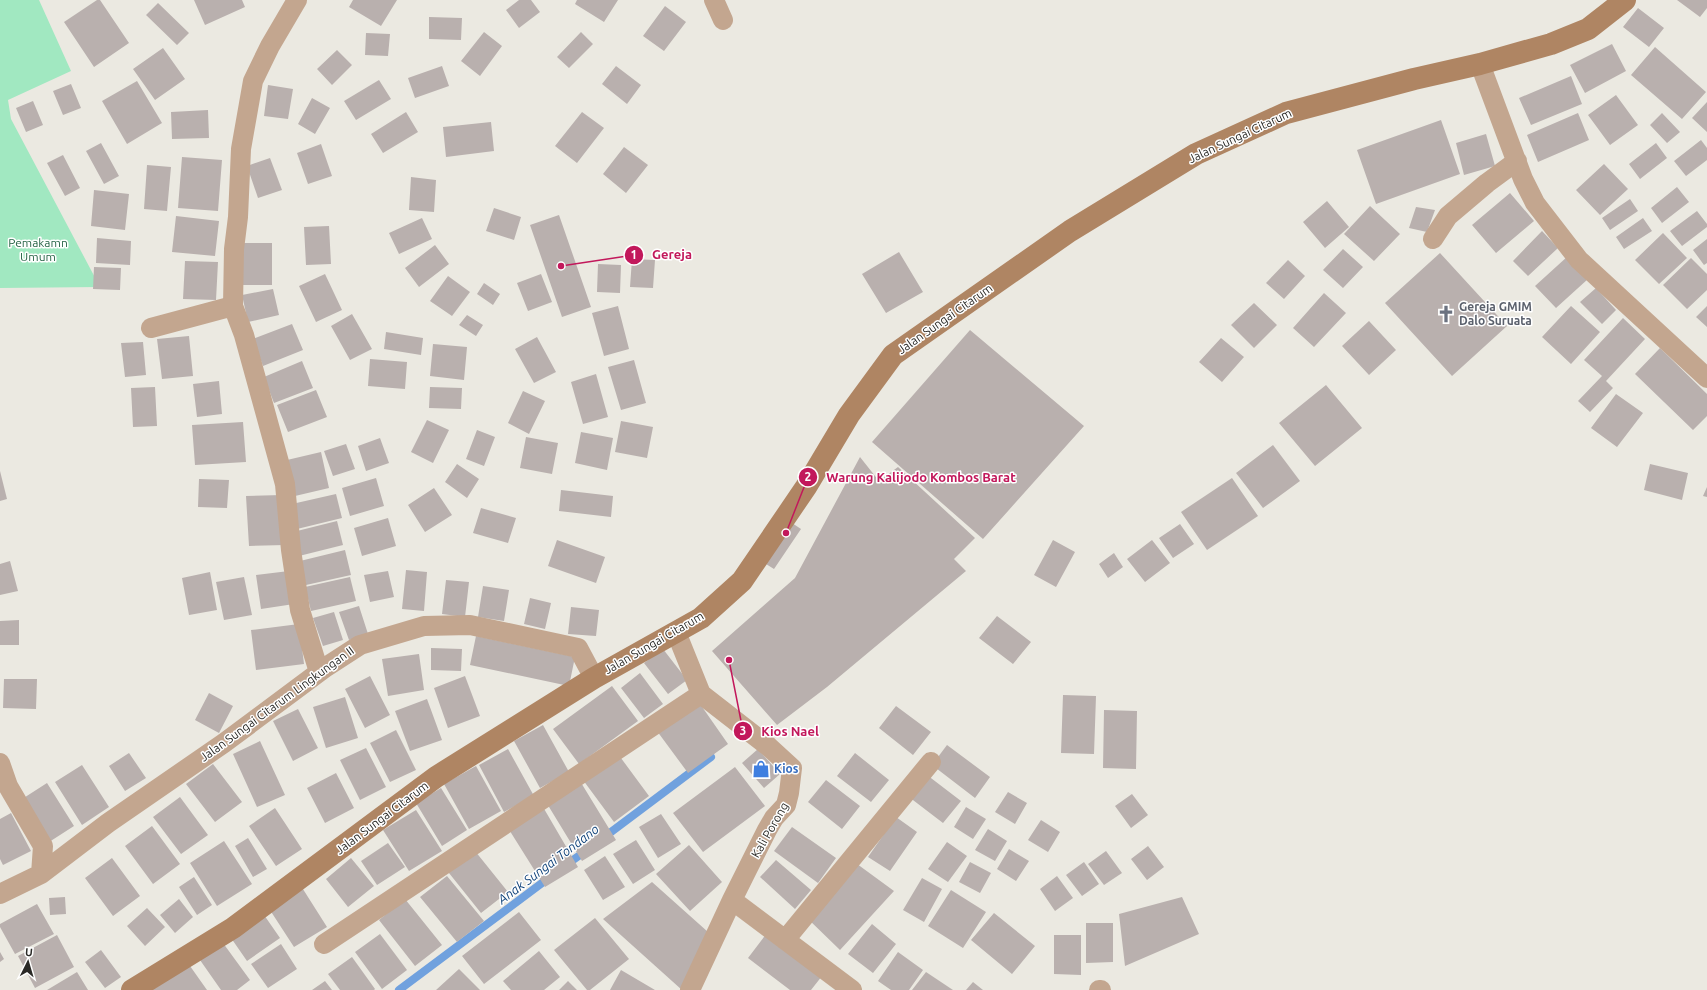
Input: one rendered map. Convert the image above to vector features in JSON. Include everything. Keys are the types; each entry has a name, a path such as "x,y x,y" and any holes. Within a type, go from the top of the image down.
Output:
{"street":[{"path":"297,0 270,46 253,81 241,149 238,217 234,249 233,306 244,335 285,484 291,550 300,610 319,672"},
{"path":"714,0 723,20"},
{"name":"Jalan Sungai Citarum","path":"132,990 233,928 436,777 594,678 701,618 742,581 806,487 849,415 893,355 1070,231 1196,154 1286,113 1414,79 1480,64 1551,44 1588,28 1625,0"},
{"path":"1480,64 1517,161 1535,203 1579,260 1707,378"},
{"path":"1433,239 1448,216 1487,183 1517,161"},
{"path":"151,328 233,306"},
{"name":"Jalan Sungai Citarum Lingkungan II","path":"0,894 40,874 108,823 224,743 319,672 360,645 424,626 470,625 578,648 594,678"},
{"path":"324,944 701,694 676,632"},
{"name":"Kali Porong","path":"690,990 732,900 774,818 786,805 790,793 792,768 768,746 701,694"},
{"path":"785,940 931,762"},
{"path":"0,763 8,786 42,846 40,874"},
{"path":"732,900 852,990"}],"green space":[{"name":"Pemakamn Umum","path":"0,0 39,0 71,71 8,100 11,119 100,287 0,288"}],"building":[{"path":"97,0 100,0 129,43 94,67 64,22"},
{"path":"194,0 242,0 245,7 205,25"},
{"path":"353,0 397,0 381,26 349,7"},
{"path":"519,0 531,0 540,12 519,28 506,10"},
{"path":"577,0 618,0 604,22 575,4"},
{"path":"1677,0 1707,0 1707,8 1700,17"},
{"path":"158,3 189,33 177,45 146,15"},
{"path":"665,6 686,22 664,51 643,36"},
{"path":"1638,8 1664,28 1649,47 1623,27"},
{"path":"429,17 462,18 461,40 429,39"},
{"path":"484,32 502,46 480,76 461,61"},
{"path":"581,32 593,44 569,68 557,57"},
{"path":"366,33 390,34 388,56 365,55"},
{"path":"1612,44 1626,71 1585,93 1570,65"},
{"path":"1655,47 1706,92 1682,119 1631,75"},
{"path":"163,48 185,79 155,100 133,69"},
{"path":"337,50 352,65 332,85 317,69"},
{"path":"442,66 449,86 415,98 408,78"},
{"path":"616,66 641,85 627,104 602,84"},
{"path":"1571,76 1582,104 1531,125 1519,98"},
{"path":"379,80 391,99 356,120 344,101"},
{"path":"137,81 162,123 127,144 102,101"},
{"path":"71,84 81,108 63,115 53,91"},
{"path":"268,85 293,89 288,119 264,116"},
{"path":"1616,95 1638,125 1610,145 1588,115"},
{"path":"312,98 330,108 315,134 298,124"},
{"path":"33,101 43,125 26,132 16,108"},
{"path":"1707,102 1707,132 1692,118"},
{"path":"208,110 209,138 172,139 171,112"},
{"path":"406,112 418,132 383,153 371,134"},
{"path":"582,112 604,128 577,163 555,146"},
{"path":"1578,113 1589,140 1538,162 1527,135"},
{"path":"1662,113 1680,132 1667,143 1650,125"},
{"path":"1441,120 1460,174 1376,204 1357,150"},
{"path":"491,122 494,151 446,157 443,127"},
{"path":"1486,134 1495,166 1464,175 1456,143"},
{"path":"1701,140 1707,148 1707,160 1686,176 1674,161"},
{"path":"101,143 119,176 104,184 86,151"},
{"path":"1656,143 1667,158 1640,179 1629,164"},
{"path":"321,144 332,176 308,184 297,153"},
{"path":"624,147 648,165 626,193 603,174"},
{"path":"63,155 80,188 65,196 47,163"},
{"path":"182,157 222,160 218,211 178,208"},
{"path":"270,158 282,190 258,198 247,166"},
{"path":"1604,164 1628,189 1600,215 1576,190"},
{"path":"147,165 171,167 167,211 144,209"},
{"path":"411,177 436,180 434,212 409,210"},
{"path":"1677,187 1689,202 1662,223 1651,208"},
{"path":"94,190 129,194 125,230 91,226"},
{"path":"1510,193 1534,221 1496,253 1472,225"},
{"path":"1630,199 1638,211 1610,230 1602,218"},
{"path":"1327,201 1349,227 1325,248 1303,222"},
{"path":"1370,206 1400,234 1374,261 1344,234"},
{"path":"1416,207 1435,210 1427,232 1409,228"},
{"path":"494,208 521,217 514,240 486,231"},
{"path":"1697,211 1707,224 1707,227 1682,246 1670,231"},
{"path":"559,215 591,307 562,317 530,225"},
{"path":"176,216 219,221 215,256 172,252"},
{"path":"422,218 432,239 399,254 389,233"},
{"path":"1643,218 1652,231 1624,249 1616,237"},
{"path":"329,226 331,264 306,265 304,227"},
{"path":"1542,231 1558,248 1528,276 1513,261"},
{"path":"1663,233 1687,258 1659,284 1635,260"},
{"path":"97,238 131,241 130,265 96,263"},
{"path":"1707,239 1707,263 1704,265 1693,250"},
{"path":"242,243 272,243 272,285 242,285"},
{"path":"435,245 449,264 419,287 405,268"},
{"path":"1343,249 1363,267 1343,288 1323,270"},
{"path":"899,252 923,292 886,313 862,274"},
{"name":"Gereja GMIM Dalo Suruata","path":"1440,253 1507,326 1452,376 1385,303"},
{"path":"1568,256 1588,279 1556,308 1535,286"},
{"path":"1691,258 1707,274 1707,290 1687,309 1663,285"},
{"path":"632,259 655,260 653,288 630,287"},
{"path":"1288,260 1305,276 1284,299 1266,283"},
{"path":"185,261 218,262 216,300 183,299"},
{"path":"598,264 621,265 620,293 597,292"},
{"path":"94,267 121,268 120,290 93,289"},
{"path":"325,274 342,310 316,322 299,286"},
{"path":"541,274 552,302 528,311 517,283"},
{"path":"448,276 470,292 452,316 430,301"},
{"path":"484,283 500,294 493,305 477,294"},
{"path":"1596,288 1616,310 1602,324 1580,302"},
{"path":"273,289 279,315 248,322 242,295"},
{"path":"1324,293 1346,313 1314,347 1293,328"},
{"path":"1254,303 1277,325 1254,348 1231,325"},
{"path":"618,306 629,349 604,356 592,313"},
{"path":"1571,306 1600,332 1571,364 1542,337"},
{"path":"1707,306 1707,327 1696,317"},
{"path":"352,314 372,349 350,360 331,326"},
{"path":"467,315 483,325 476,336 459,325"},
{"path":"1623,318 1645,339 1606,381 1613,388 1590,412 1578,401 1602,376 1584,360"},
{"path":"1369,321 1396,350 1369,375 1342,346"},
{"path":"292,324 303,350 263,366 253,339"},
{"path":"970,330 1084,426 983,539 872,442"},
{"path":"386,332 423,338 421,355 384,349"},
{"path":"189,336 193,376 162,379 157,339"},
{"path":"537,337 556,372 534,383 515,349"},
{"path":"1221,338 1244,357 1222,382 1199,362"},
{"path":"143,342 146,375 125,377 121,343"},
{"path":"433,344 467,347 464,380 430,376"},
{"path":"1660,348 1707,394 1707,416 1693,430 1635,374"},
{"path":"370,359 407,362 405,389 368,386"},
{"path":"634,360 646,403 621,410 608,367"},
{"path":"302,361 313,388 274,403 264,377"},
{"path":"596,374 608,417 583,424 571,382"},
{"path":"219,381 222,414 197,417 193,384"},
{"path":"1326,385 1362,428 1315,466 1279,423"},
{"path":"155,387 157,426 133,427 131,388"},
{"path":"430,387 462,388 461,409 429,408"},
{"path":"316,390 327,417 288,432 277,405"},
{"path":"523,391 545,401 529,434 508,423"},
{"path":"1616,394 1643,413 1617,447 1591,428"},
{"path":"427,420 449,430 433,463 411,452"},
{"path":"621,421 653,427 647,458 615,452"},
{"path":"243,422 246,462 195,465 192,425"},
{"path":"477,430 495,437 484,466 466,459"},
{"path":"581,432 613,438 607,470 575,463"},
{"path":"526,437 558,443 552,474 520,468"},
{"path":"380,438 389,463 366,471 358,446"},
{"path":"346,444 355,469 333,476 324,451"},
{"path":"1273,445 1300,481 1263,508 1236,473"},
{"path":"321,452 329,488 295,496 287,460"},
{"path":"860,457 879,481 898,467 975,538 954,559 966,571 827,687 777,725 712,651 795,578"},
{"path":"457,464 479,479 467,498 445,482"},
{"path":"1650,464 1688,473 1682,500 1644,490"},
{"path":"0,471 7,499 0,501"},
{"path":"376,478 384,506 350,516 342,488"},
{"path":"1232,478 1258,516 1207,550 1181,512"},
{"path":"199,479 229,480 227,508 198,507"},
{"path":"1707,487 1707,497 1703,496"},
{"path":"434,488 452,515 425,532 408,505"},
{"path":"561,490 613,496 611,517 559,511"},
{"path":"336,494 342,518 297,529 292,504"},
{"path":"282,495 285,545 249,546 246,496"},
{"path":"481,508 516,518 508,543 473,533"},
{"path":"388,518 396,546 362,556 354,528"},
{"path":"337,521 343,545 299,556 293,532"},
{"path":"789,521 801,529 774,569 761,561"},
{"path":"1180,524 1194,544 1173,558 1159,538"},
{"path":"557,540 605,557 596,583 548,566"},
{"path":"1053,540 1075,552 1056,587 1034,575"},
{"path":"1152,540 1170,563 1145,582 1127,559"},
{"path":"345,550 351,575 306,585 300,561"},
{"path":"1114,553 1123,567 1108,578 1099,564"},
{"path":"10,561 18,591 0,595 0,564"},
{"path":"406,570 427,572 424,611 402,609"},
{"path":"289,571 294,604 261,609 256,575"},
{"path":"388,571 394,597 370,602 364,575"},
{"path":"210,572 217,610 189,615 182,578"},
{"path":"244,577 252,615 224,620 216,582"},
{"path":"350,577 356,601 311,611 305,587"},
{"path":"446,580 469,582 465,617 442,614"},
{"path":"483,586 509,590 504,621 478,617"},
{"path":"530,598 551,603 545,629 524,624"},
{"path":"359,606 368,634 349,640 339,612"},
{"path":"571,607 599,610 596,636 568,634"},
{"path":"334,612 343,640 323,646 313,618"},
{"path":"997,616 1031,642 1013,664 979,638"},
{"path":"19,620 19,645 0,645 0,621"},
{"path":"299,624 304,664 256,670 251,630"},
{"path":"476,636 575,657 569,686 470,665"},
{"path":"431,648 462,649 461,671 431,670"},
{"path":"663,649 687,680 668,694 644,663"},
{"path":"419,654 424,690 388,696 382,659"},
{"path":"640,673 663,704 644,718 621,688"},
{"path":"370,676 390,715 365,728 345,689"},
{"path":"465,676 480,716 448,728 434,688"},
{"path":"4,679 37,679 36,709 3,708"},
{"path":"612,686 638,721 579,764 553,729"},
{"path":"209,693 233,706 219,733 195,720"},
{"path":"1063,695 1096,696 1094,754 1061,753"},
{"path":"345,697 358,738 326,748 313,707"},
{"path":"427,699 442,740 410,751 395,711"},
{"path":"698,701 728,744 688,773 657,731"},
{"path":"896,706 931,732 913,755 879,728"},
{"path":"298,709 318,748 293,761 273,721"},
{"path":"1104,710 1137,711 1136,769 1103,768"},
{"path":"543,725 569,772 540,788 514,741"},
{"path":"396,730 416,770 390,782 370,743"},
{"path":"260,741 285,795 257,807 233,754"},
{"path":"947,745 990,777 975,798 932,765"},
{"path":"366,748 386,787 360,800 340,760"},
{"path":"508,749 534,796 504,812 479,765"},
{"name":"Kios","path":"758,749 780,774 764,788 742,763"},
{"path":"129,753 146,778 125,791 109,766"},
{"path":"855,753 889,780 871,802 837,776"},
{"path":"618,754 649,796 614,822 583,780"},
{"path":"213,764 242,802 215,822 186,784"},
{"path":"82,765 109,807 82,825 55,782"},
{"path":"476,766 501,811 469,829 444,784"},
{"path":"735,767 765,806 703,852 673,813"},
{"path":"336,773 354,808 325,823 307,788"},
{"path":"927,775 961,801 943,823 909,797"},
{"path":"826,780 860,806 842,829 808,802"},
{"path":"580,781 616,840 582,861 546,802"},
{"path":"47,783 74,826 46,844 19,801"},
{"path":"441,788 467,830 442,846 416,803"},
{"path":"1008,792 1027,803 1015,824 995,812"},
{"path":"1132,794 1148,815 1131,828 1115,806"},
{"path":"180,797 208,835 181,854 153,817"},
{"path":"543,807 578,867 545,887 508,828"},
{"path":"966,807 986,819 973,839 954,827"},
{"path":"275,808 302,849 276,866 249,826"},
{"path":"416,810 442,851 409,871 383,830"},
{"path":"11,813 31,851 3,865 0,859 0,819"},
{"path":"661,814 681,844 658,858 639,827"},
{"path":"896,817 917,832 890,871 868,857"},
{"path":"1041,820 1060,832 1048,852 1028,840"},
{"path":"152,826 180,864 153,884 125,846"},
{"path":"792,827 836,858 818,883 774,851"},
{"path":"988,829 1007,841 995,861 975,850"},
{"path":"248,838 267,869 253,877 235,846"},
{"path":"636,840 655,870 633,884 613,854"},
{"path":"224,841 252,884 217,906 190,863"},
{"path":"947,842 967,856 948,882 928,869"},
{"path":"388,843 405,867 377,885 361,861"},
{"path":"689,845 722,882 690,911 656,874"},
{"path":"471,846 508,892 481,913 445,868"},
{"path":"1148,846 1164,867 1147,880 1131,859"},
{"path":"1009,849 1029,861 1016,881 997,869"},
{"path":"1106,851 1122,873 1104,885 1088,864"},
{"path":"605,856 625,887 603,900 584,870"},
{"path":"112,858 140,896 113,916 85,878"},
{"path":"351,858 374,886 348,907 326,879"},
{"path":"776,860 811,890 795,909 760,877"},
{"path":"853,861 894,891 840,950 805,916"},
{"path":"970,862 991,873 980,893 959,882"},
{"path":"1084,862 1099,884 1082,896 1066,875"},
{"path":"447,876 484,921 457,942 420,897"},
{"path":"1057,876 1073,898 1055,911 1040,889"},
{"path":"194,877 212,905 197,915 179,887"},
{"path":"922,878 942,889 924,922 903,910"},
{"path":"652,882 708,932 682,990 603,919"},
{"path":"301,886 327,927 294,947 268,907"},
{"path":"951,890 986,912 963,948 928,926"},
{"path":"65,897 66,914 50,915 49,898"},
{"path":"1182,897 1199,934 1125,966 1119,914"},
{"path":"179,899 193,917 175,933 160,915"},
{"path":"405,899 442,945 415,966 379,920"},
{"path":"37,904 54,934 15,954 0,927 0,924"},
{"path":"147,908 165,927 145,946 127,926"},
{"path":"262,912 280,938 247,961 229,935"},
{"path":"519,912 541,940 484,984 462,956"},
{"path":"994,913 1035,946 1012,974 971,940"},
{"path":"595,918 629,959 590,990 587,990 554,950"},
{"path":"1086,923 1113,923 1113,962 1086,963"},
{"path":"872,924 896,944 873,973 848,954"},
{"path":"767,933 822,976 811,990 790,990 748,958"},
{"path":"380,934 407,970 382,989 355,952"},
{"path":"57,935 74,967 35,988 18,956"},
{"path":"1054,935 1081,935 1081,975 1054,974"},
{"path":"223,943 250,980 237,990 221,990 200,960"},
{"path":"281,944 297,969 268,988 251,964"},
{"path":"101,950 121,977 105,988 85,962"},
{"path":"539,951 560,977 544,990 511,990 503,981"},
{"path":"0,952 4,959 0,962"},
{"path":"898,952 923,970 909,990 891,990 878,981"},
{"path":"352,957 375,989 374,990 340,990 328,974"},
{"path":"190,966 207,990 152,990"},
{"path":"459,969 480,990 436,990"},
{"path":"621,970 655,990 610,990"},
{"path":"77,972 88,990 47,990"},
{"path":"926,972 953,990 912,990"},
{"path":"325,981 332,990 312,990"},
{"path":"568,981 577,990 559,990"},
{"path":"973,982 983,990 966,990"}],"waterway":[{"name":"Anak Sungai Tondano","path":"603,838 711,757"},
{"name":"Anak Sungai Tondano","path":"566,865 587,850"},
{"name":"Anak Sungai Tondano","path":"399,990 550,877"}],"place":[{"name":"Gereja","path":"561,266"},
{"name":"Gereja GMIM Dalo Suruata","path":"1446,314"},
{"name":"Warung Kalijodo Kombos Barat","path":"786,533"},
{"name":"Kios Nael","path":"729,660"},
{"name":"Kios","path":"761,769"}]}
